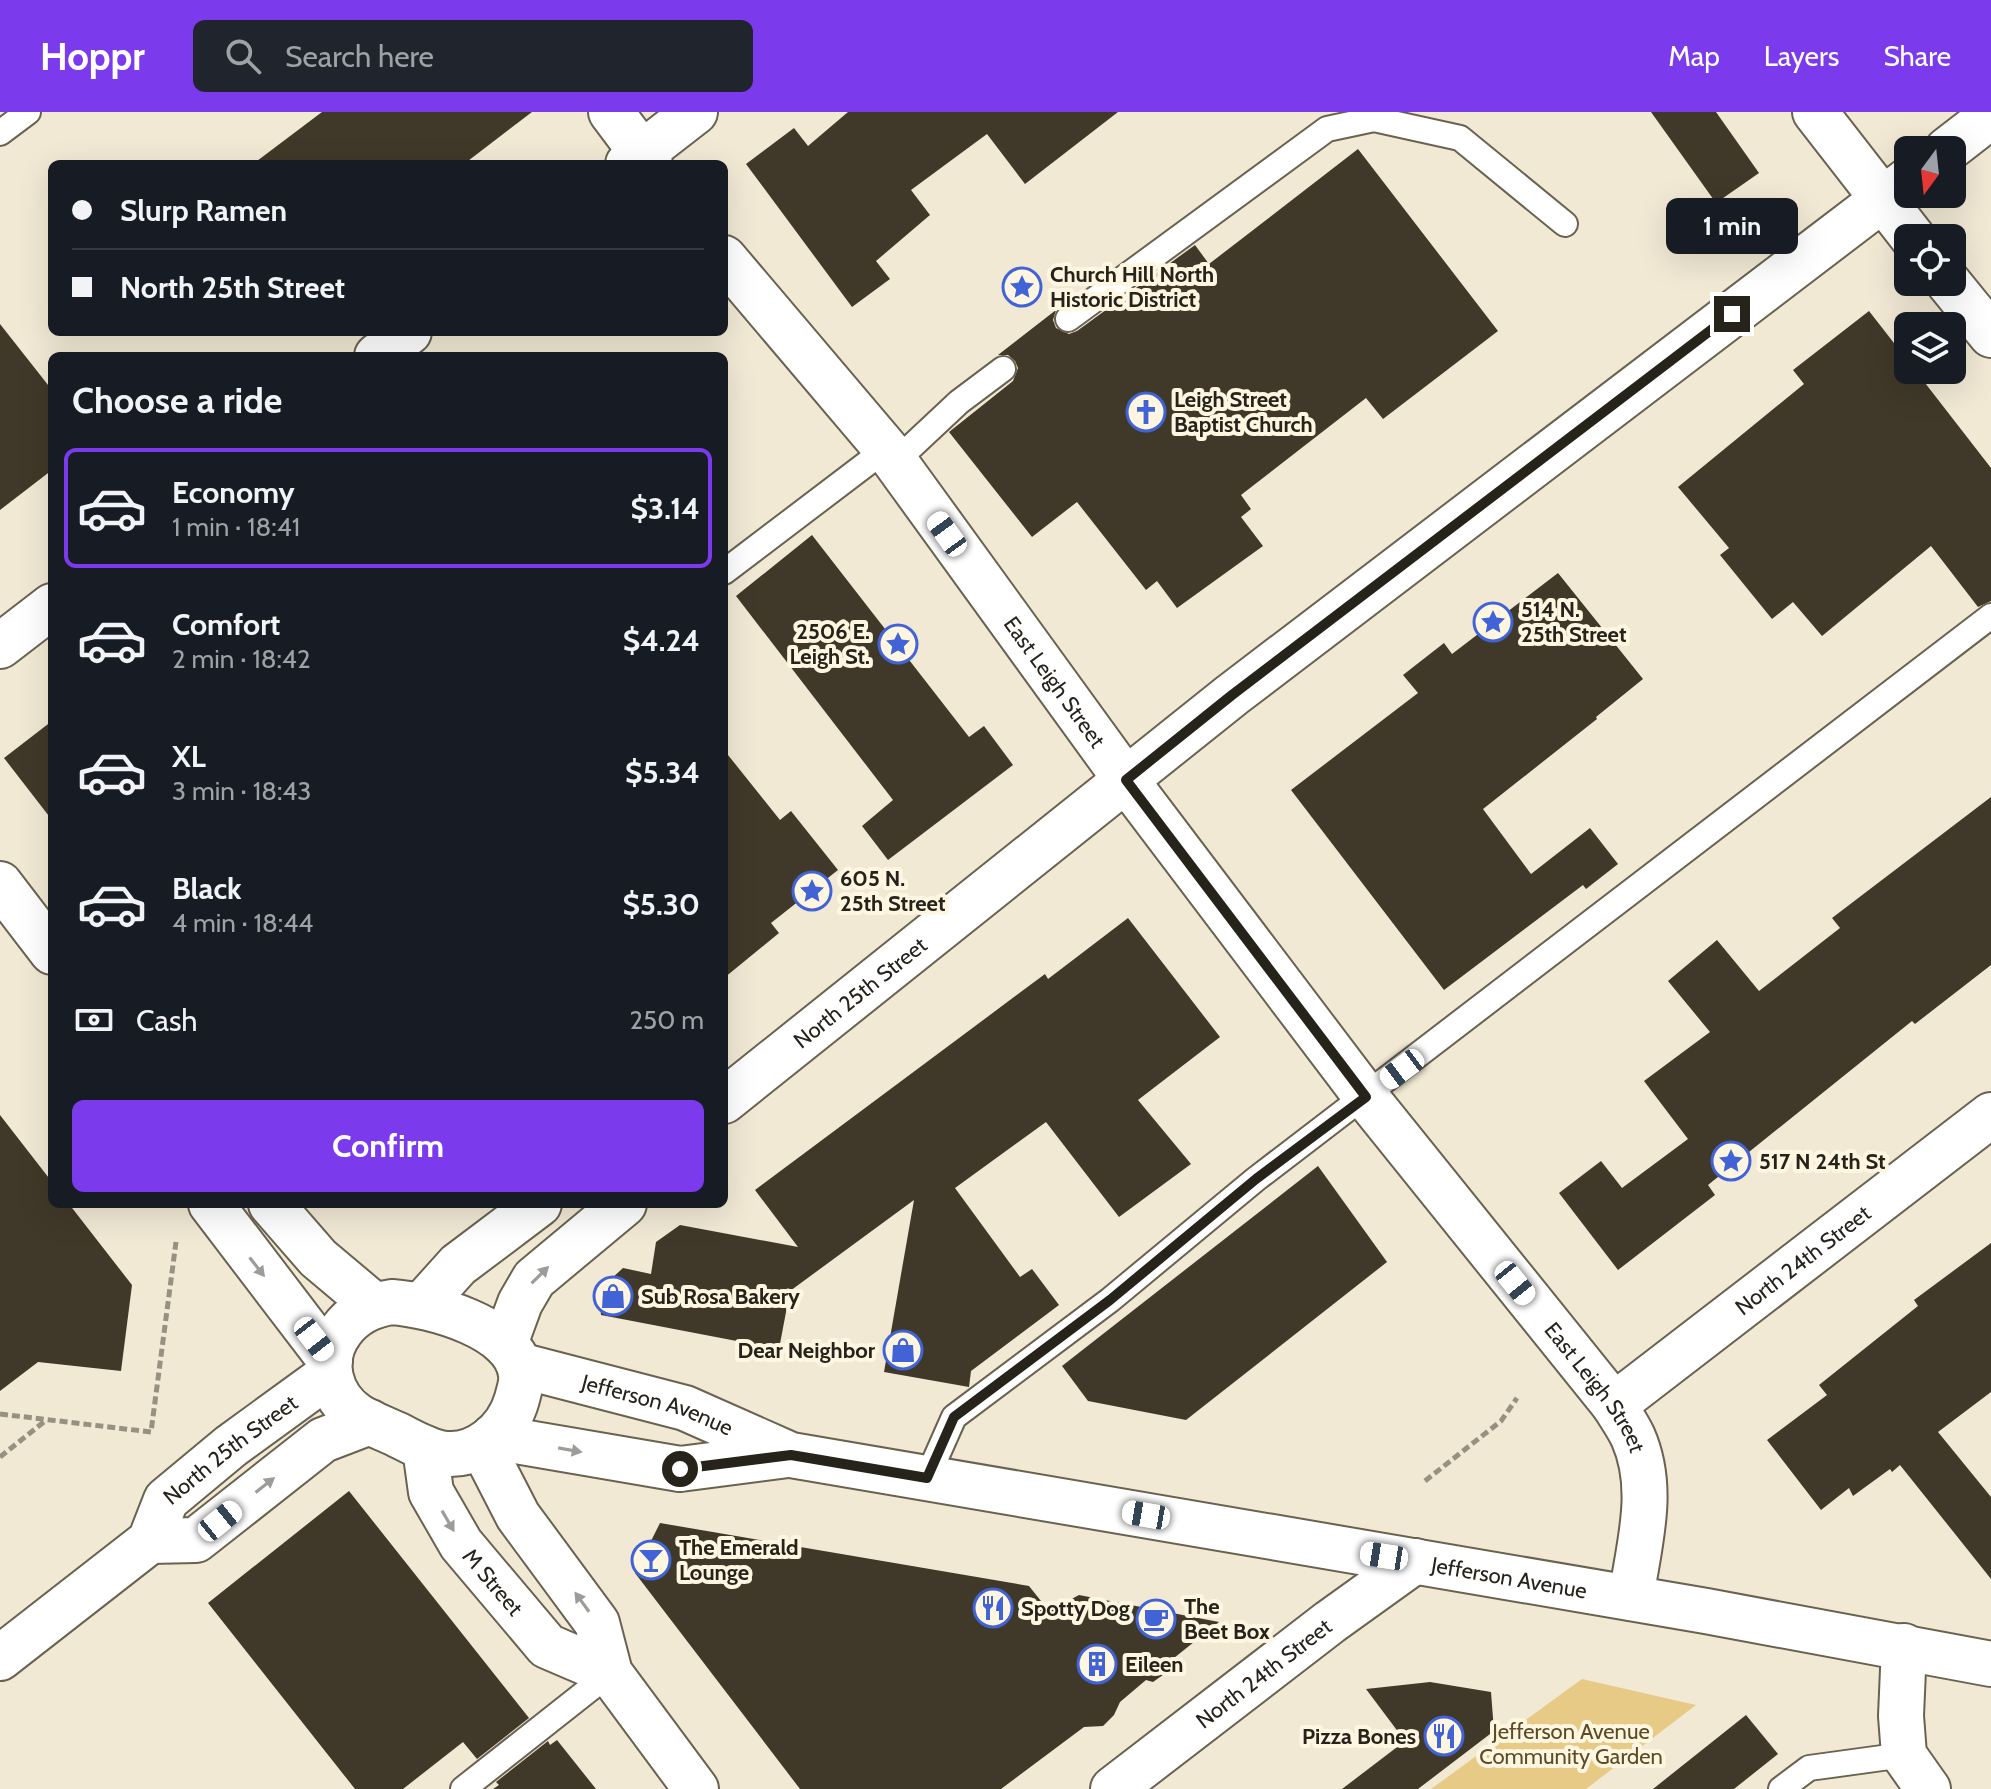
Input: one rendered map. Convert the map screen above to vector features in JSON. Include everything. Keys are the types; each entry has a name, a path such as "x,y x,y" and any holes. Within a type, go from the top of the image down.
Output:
{"street":[{"path":"611,112 639,160"},
{"path":"641,160 695,112"},
{"path":"1815,112 1894,189"},
{"path":"1965,136 1991,116"},
{"name":"North 25th Street","path":"728,1098 1232,695 1894,191"},
{"name":"East Leigh Street","path":"728,263 891,455 1126,780 1366,1097 1614,1405 1633,1435 1646,1486 1631,1598"},
{"path":"1959,296 1991,335"},
{"path":"382,352 404,336"},
{"path":"0,646 48,609"},
{"path":"0,884 48,947"},
{"name":"North 24th Street","path":"1614,1405 1991,1115"},
{"path":"274,1208 318,1258 375,1306"},
{"path":"422,1305 458,1265 534,1208"},
{"path":"512,1354 467,1321 422,1305 392,1302 375,1306 347,1324 332,1345 330,1367 340,1398 359,1417 425,1448 456,1454 488,1441 509,1419 514,1407 521,1376 512,1354 520,1303 534,1279 619,1208"},
{"path":"194,1216 330,1367"},
{"name":"Jefferson Avenue","path":"512,1354 685,1408 791,1455 1631,1598 1991,1664"},
{"name":"North 25th Street","path":"330,1367 166,1500 150,1541 196,1540 323,1440 370,1422"},
{"path":"488,1441 518,1516 597,1623 610,1673 696,1789"},
{"name":"Jefferson Avenue","path":"488,1441 680,1469 791,1455"},
{"name":"M Street","path":"425,1448 431,1492 461,1544 547,1646 610,1673"},
{"path":"0,1658 150,1541"},
{"name":"North 24th Street","path":"1113,1789 1330,1622 1415,1561"},
{"path":"1904,1646 1901,1716 1916,1772"}],"lane":[{"path":"0,133 28,112"},
{"path":"1068,319 1327,129 1374,119 1460,138 1565,224"},
{"path":"728,569 891,455 1003,369"},
{"path":"927,1478 954,1417 1110,1300 1256,1179 1991,616"},
{"path":"463,1789 610,1673"},
{"path":"1781,1789 1809,1768 1916,1772"}],"path":[{"path":"156,1440 151,1432 166,1332 194,1216"},
{"path":"1425,1481 1501,1421 1517,1398"},
{"path":"0,1414 151,1432"},
{"path":"0,1457 46,1420"}],"green space":[{"name":"Jefferson Avenue Community Garden","path":"1582,1679 1696,1705 1586,1789 1431,1789"}],"building":[{"path":"322,112 532,112 469,160 258,160"},
{"path":"848,112 1118,112 1025,184 987,134 911,190 930,215 876,261 890,279 852,307 746,164 794,128 808,146"},
{"path":"1651,112 1716,112 1759,173 1716,203"},
{"name":"Leigh Street Baptist Church","path":"1358,149 1498,331 1383,419 1366,398 1241,495 1251,509 1241,517 1263,546 1177,608 1157,581 1146,590 1077,502 1032,537 949,432 1013,381 1018,368 1015,361 1008,355 998,355 1056,310 1053,320 1056,328 1069,334 1077,331 1195,245 1209,264"},
{"path":"1869,311 1894,343 1894,384 1926,384 1991,468 1991,601 1978,607 1931,546 1822,636 1793,602 1772,619 1720,555 1729,548 1678,487 1804,384 1793,370"},
{"path":"0,324 48,385 48,473 0,510"},
{"path":"812,535 969,737 984,726 1013,765 888,860 862,826 893,800 736,596"},
{"path":"1558,573 1643,679 1483,809 1531,874 1590,828 1618,864 1586,889 1583,885 1444,990 1291,790 1418,693 1403,675 1444,643 1452,654"},
{"path":"48,724 48,815 4,758"},
{"path":"728,755 780,820 791,811 838,870 771,923 779,933 728,975"},
{"path":"1991,797 1991,965 1915,1024 1912,1021 1708,1185 1715,1195 1618,1270 1559,1193 1601,1161 1622,1188 1688,1139 1644,1081 1710,1032 1668,981 1717,940 1759,991 1840,928 1832,918"},
{"path":"1128,918 1220,1037 1138,1100 1191,1164 1119,1217 1046,1122 955,1188 1020,1277 1032,1269 1059,1305 971,1371 969,1387 884,1372 914,1200 790,1291 779,1349 601,1315 599,1290 623,1268 651,1274 656,1242 680,1225 798,1247 755,1190 1045,974 1048,979"},
{"path":"0,1115 48,1177 48,1208 72,1208 132,1285 121,1371 38,1362 0,1391"},
{"path":"1318,1166 1387,1262 1186,1420 1088,1401 1062,1366"},
{"path":"1991,1243 1991,1392 1938,1432 1991,1497 1991,1579 1900,1465 1853,1496 1849,1488 1821,1510 1767,1440 1827,1395 1819,1385 1918,1306 1914,1300"},
{"path":"349,1491 529,1718 477,1759 463,1742 403,1789 355,1789 208,1603"},
{"path":"660,1523 1029,1586 1049,1611 1079,1595 1219,1622 1174,1658 1170,1670 1153,1682 1146,1680 1120,1702 1114,1715 1103,1726 1084,1727 1001,1789 800,1789 635,1573"},
{"name":"Pizza Bones","path":"1430,1682 1491,1692 1494,1731 1418,1789 1342,1789 1405,1741 1366,1689"},
{"path":"1746,1715 1778,1754 1734,1789 1653,1789"},
{"path":"557,1740 596,1789 493,1789 499,1785 496,1782 548,1741 550,1745"}],"place":[{"name":"Church Hill North Historic District","path":"1022,287"},
{"name":"Leigh Street Baptist Church","path":"1146,412"},
{"name":"514 N. 25th Street","path":"1493,622"},
{"name":"2506 E. Leigh St.","path":"898,644"},
{"name":"605 N. 25th Street","path":"812,891"},
{"name":"517 N 24th St","path":"1731,1161"},
{"name":"Sub Rosa Bakery","path":"613,1296"},
{"name":"Dear Neighbor","path":"903,1350"},
{"name":"The Emerald Lounge","path":"651,1560"},
{"name":"Spotty Dog","path":"993,1608"},
{"name":"The Beet Box","path":"1156,1619"},
{"name":"Eileen","path":"1097,1664"},
{"name":"Pizza Bones","path":"1444,1736"}],"route":[{"path":"680,1469 791,1455 927,1478 954,1417 1110,1300 1256,1179 1366,1097 1126,780 1232,695 1732,314"}]}
